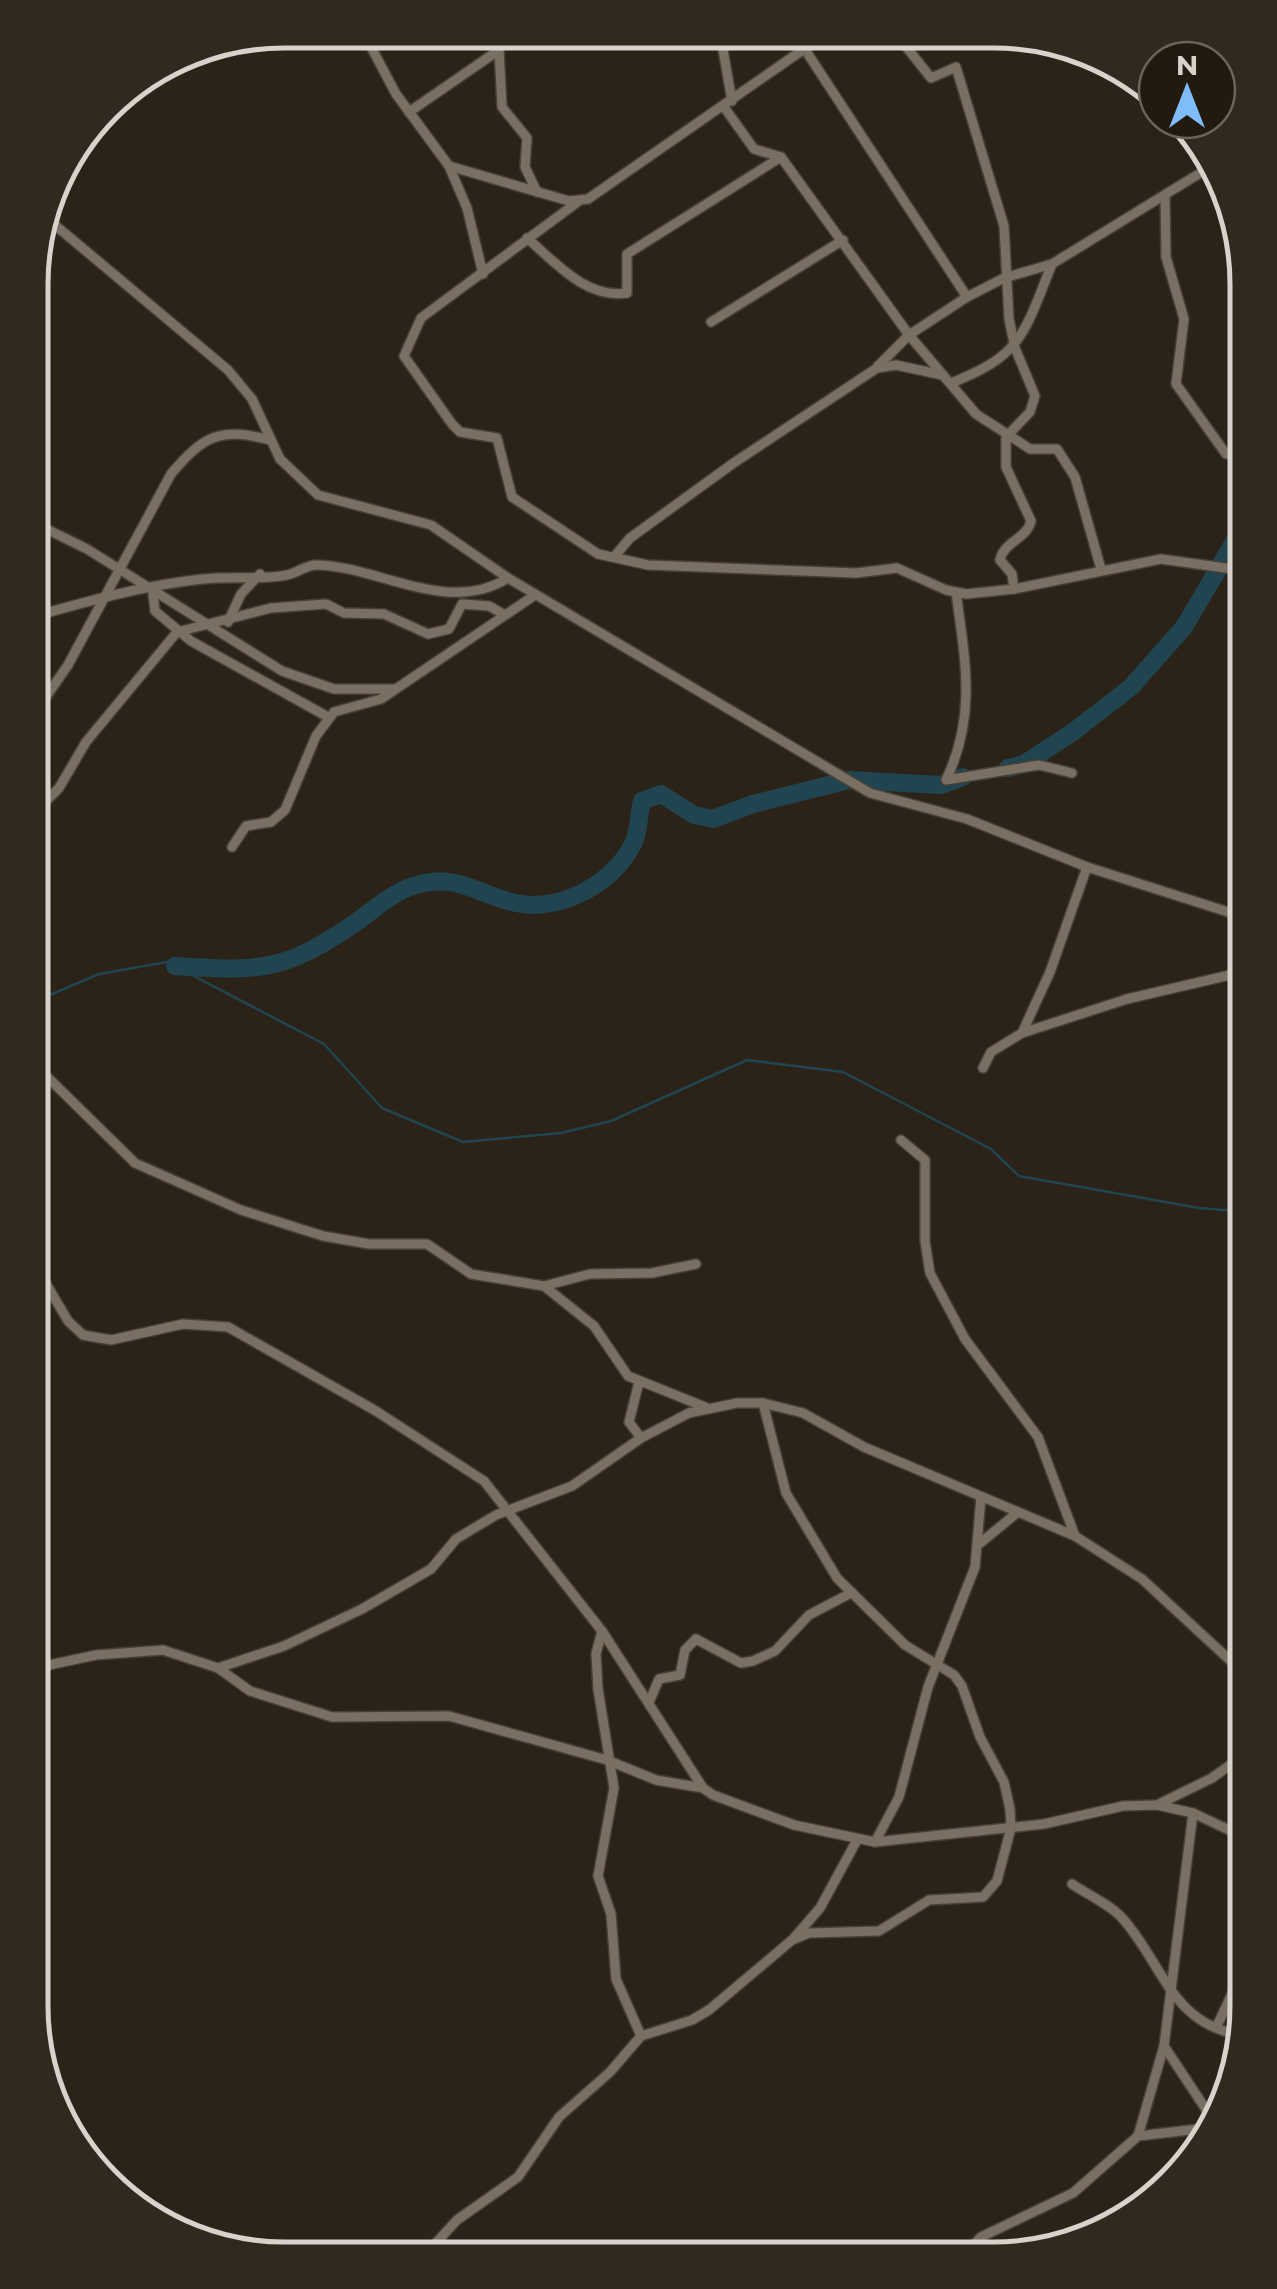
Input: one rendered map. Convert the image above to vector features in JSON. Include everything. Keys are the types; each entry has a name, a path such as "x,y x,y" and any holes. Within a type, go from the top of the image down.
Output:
{"street":[{"path":"375,48 409,112 450,166 467,208 483,274"},
{"path":"722,48 728,104 754,150 781,157 909,336 976,414 1006,437 1030,449 1057,449 1075,477 1101,570"},
{"path":"967,297 804,48 608,188 579,201 421,318 404,356 460,432 497,438 512,497 598,554 648,565 721,570 856,573 897,568 956,592 1014,589 1162,559 1230,569"},
{"path":"907,48 931,78 956,66 1004,226 1009,268 1004,278 1015,348 1034,388 1035,405 1006,437 1006,467 1030,521 1029,529 1011,542 1000,560 1012,574 1014,589"},
{"path":"409,112 499,50"},
{"path":"499,50 502,107 527,138 525,167 536,192"},
{"path":"527,238 577,281 609,295 627,292 627,254 781,157"},
{"path":"450,166 579,201"},
{"path":"614,557 630,538 876,368 909,336 967,297 1004,278 1052,264 1201,173"},
{"path":"1165,196 1166,257 1184,319 1176,384 1226,454"},
{"path":"56,225 228,370 252,399 270,440 292,474 318,496 431,524 508,578 870,794 967,819 1087,867 1230,912"},
{"path":"710,322 842,240"},
{"path":"876,368 896,364 948,380 995,364 1015,348 1052,264"},
{"path":"48,698 122,570 171,474 191,450 212,436 242,433 270,440"},
{"path":"48,531 122,570 149,591 306,681 353,692 394,689"},
{"path":"48,613 149,591 260,574 285,576 313,564 386,576 441,592 494,587 508,578"},
{"path":"222,633 241,594 260,574"},
{"path":"149,591 155,611 177,632 328,717"},
{"path":"956,592 968,660 967,690 961,748 946,780 1039,765 1072,773"},
{"path":"232,847 246,826 271,822 286,810 328,717 343,708 381,699 536,595"},
{"path":"48,799 86,742 177,632 271,608 326,604 344,614 384,614 428,634 449,629 462,604 489,606 505,615"},
{"path":"1022,1033 1050,972 1087,867"},
{"path":"982,1068 991,1052 1022,1033 1127,999 1230,975"},
{"path":"48,1078 135,1163 226,1204 346,1242 427,1244 471,1274 544,1286 590,1274 652,1273 696,1264"},
{"path":"901,1140 926,1160 925,1241 930,1273 942,1302 1038,1437 1076,1536"},
{"path":"544,1286 594,1326 620,1367 639,1382 705,1407"},
{"path":"48,1287 68,1321 83,1335 123,1340 183,1324 205,1324 240,1332 484,1481 510,1508 602,1631 650,1700 703,1788"},
{"path":"639,1382 629,1422 641,1438"},
{"path":"218,1668 284,1646 362,1609 431,1569 456,1540 510,1508 572,1486 641,1438 705,1407 762,1403 803,1413 864,1446 1076,1536 1142,1579 1229,1660"},
{"path":"762,1403 786,1493 849,1594 938,1667 954,1675 962,1686 980,1737 1004,1782 1010,1828 997,1881 983,1897 930,1900 879,1931 809,1934 792,1940"},
{"path":"875,1842 899,1798 925,1697 975,1567 981,1496"},
{"path":"979,1544 1018,1512"},
{"path":"650,1700 659,1679 680,1675 685,1650 692,1641 700,1639 741,1663 753,1662 775,1652 809,1615 849,1594"},
{"path":"602,1631 596,1654 613,1802 601,1838 598,1876 613,1922 616,1979 642,2036"},
{"path":"48,1665 96,1655 162,1650 218,1668 250,1691 332,1717 449,1716 607,1760 656,1780 703,1788 794,1825 858,1840 875,1842 1010,1828 1122,1806 1156,1805 1193,1814 1229,1830"},
{"path":"1156,1805 1212,1778 1229,1765"},
{"path":"977,2242 1073,2193 1138,2136 1164,2046 1193,1814"},
{"path":"435,2242 518,2177 559,2117 610,2072 642,2036 692,2020 709,2010 792,1940 820,1908 858,1840"},
{"path":"1072,1884 1121,1916 1171,1996 1216,2028 1228,2032"},
{"path":"1216,2028 1229,2000"},
{"path":"1164,2046 1205,2110"},
{"path":"1138,2136 1194,2129"},
{"path":"437,2242 438,2238"}],"waterway":[{"path":"1008,768 1024,764 1073,732 1131,687 1184,627 1230,549"},
{"path":"175,966 250,968 288,960 330,939 398,893 429,882 455,883 533,905 569,898 586,891 615,869 635,839 642,801 661,794 694,815 713,819 753,804 849,780 941,785 963,777"},
{"path":"48,996 99,974 167,962 324,1044 382,1108 463,1142 561,1133 611,1121 747,1060 843,1072 991,1149 1019,1176 1229,1211"}]}
